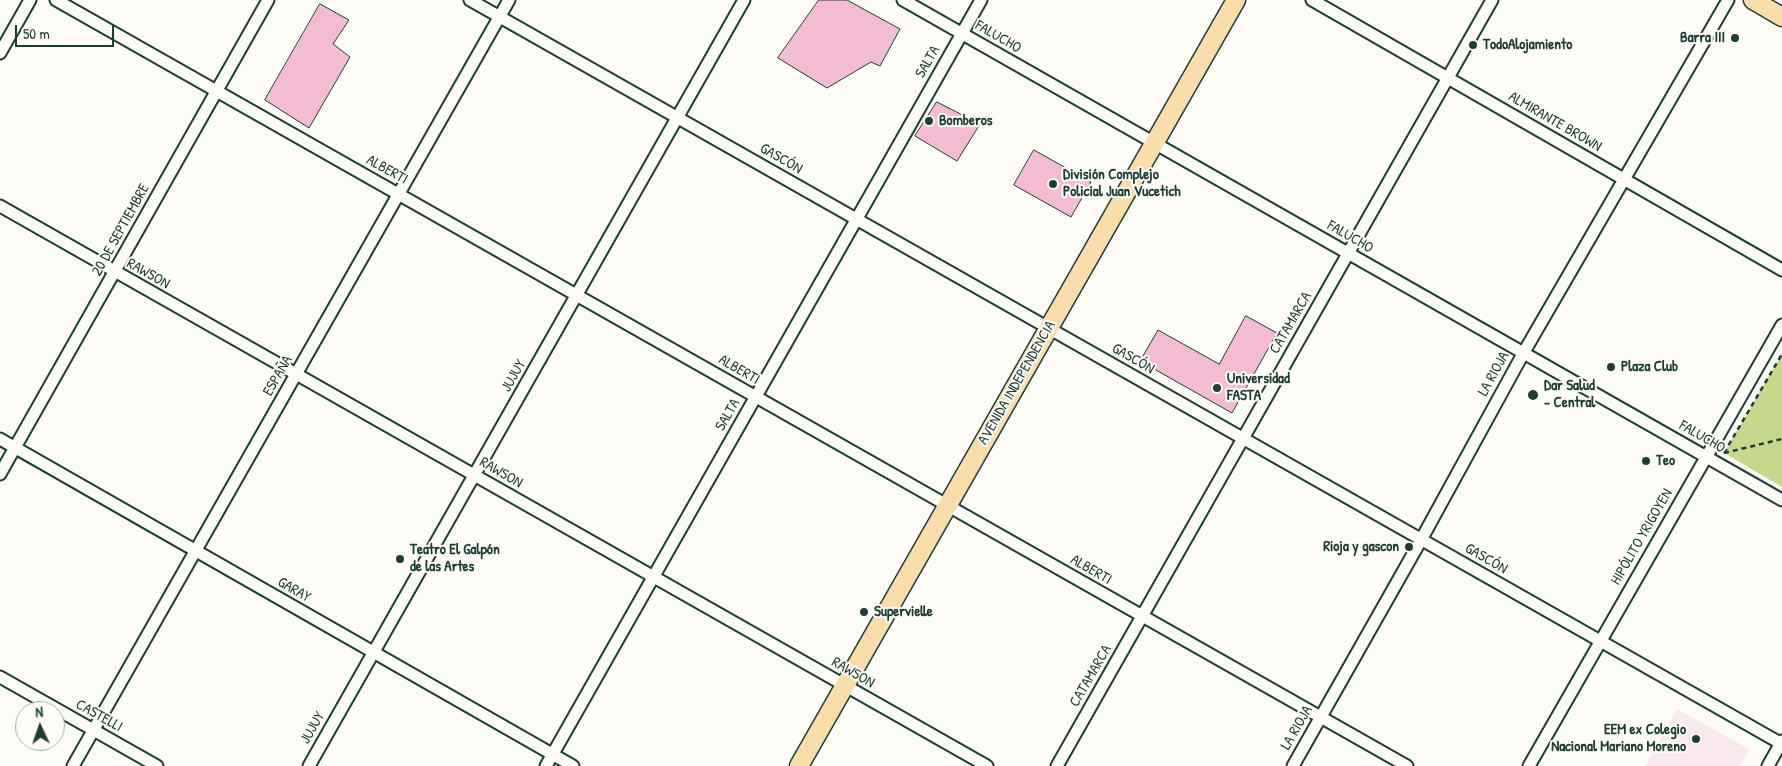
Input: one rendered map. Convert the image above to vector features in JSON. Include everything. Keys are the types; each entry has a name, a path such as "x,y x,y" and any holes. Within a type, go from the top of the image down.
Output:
{"main road":[{"name":"AVENIDA INDEPENDENCIA","path":"799,766 1236,0"},
{"path":"1752,0 1782,17"}],"street":[{"path":"0,53 30,0"},
{"name":"ALBERTI","path":"56,0 1407,766"},
{"name":"20 DE SEPTIEMBRE","path":"0,474 268,0"},
{"name":"GASCÓN","path":"470,0 1782,743"},
{"name":"ESPAÑA","path":"73,766 509,0"},
{"name":"JUJUY","path":"309,766 744,0"},
{"name":"FALUCHO","path":"903,0 1782,500"},
{"name":"SALTA","path":"546,766 981,0"},
{"name":"ALMIRANTE BROWN","path":"1312,0 1782,270"},
{"name":"CATAMARCA","path":"1056,766 1492,0"},
{"name":"LA RIOJA","path":"1293,766 1421,540 1523,352 1728,0"},
{"name":"RAWSON","path":"0,206 987,766"},
{"name":"HIPÓLITO YRIGOYEN","path":"1529,766 1782,324"},
{"name":"GARAY","path":"0,439 573,766"},
{"name":"CASTELLI","path":"0,677 157,766"},
{"path":"1768,766 1782,743"}],"path":[{"path":"1782,354 1724,454 1782,439"}],"shaded area":[{"name":"EEM ex Colegio Nacional Mariano Moreno","path":"1677,709 1749,749 1740,766 1645,766"}],"green space":[{"path":"1782,354 1782,487 1724,453"}],"building":[{"path":"819,0 847,0 900,29 880,66 871,62 827,88 778,58"},
{"path":"320,4 349,20 333,44 350,57 309,128 265,100"},
{"path":"937,102 980,124 957,161 915,136"},
{"name":"División Complejo Policial Juan Vucetich","path":"1034,150 1091,182 1071,217 1014,185"},
{"name":"Universidad FASTA","path":"1246,316 1277,333 1232,413 1140,361 1158,330 1219,364"}],"place":[{"name":"Barra III","path":"1735,38"},
{"name":"TodoAlojamiento","path":"1473,45"},
{"name":"Bomberos","path":"929,121"},
{"name":"División Complejo Policial Juan Vucetich","path":"1053,184"},
{"name":"Plaza Club","path":"1611,367"},
{"name":"Universidad FASTA","path":"1217,388"},
{"name":"Dar Salud - Central","path":"1533,395"},
{"name":"Teo","path":"1646,461"},
{"name":"Rioja y gascon","path":"1409,547"},
{"name":"Teatro El Galpón de las Artes","path":"400,559"},
{"name":"Supervielle","path":"864,612"},
{"name":"EEM ex Colegio Nacional Mariano Moreno","path":"1696,739"}]}
